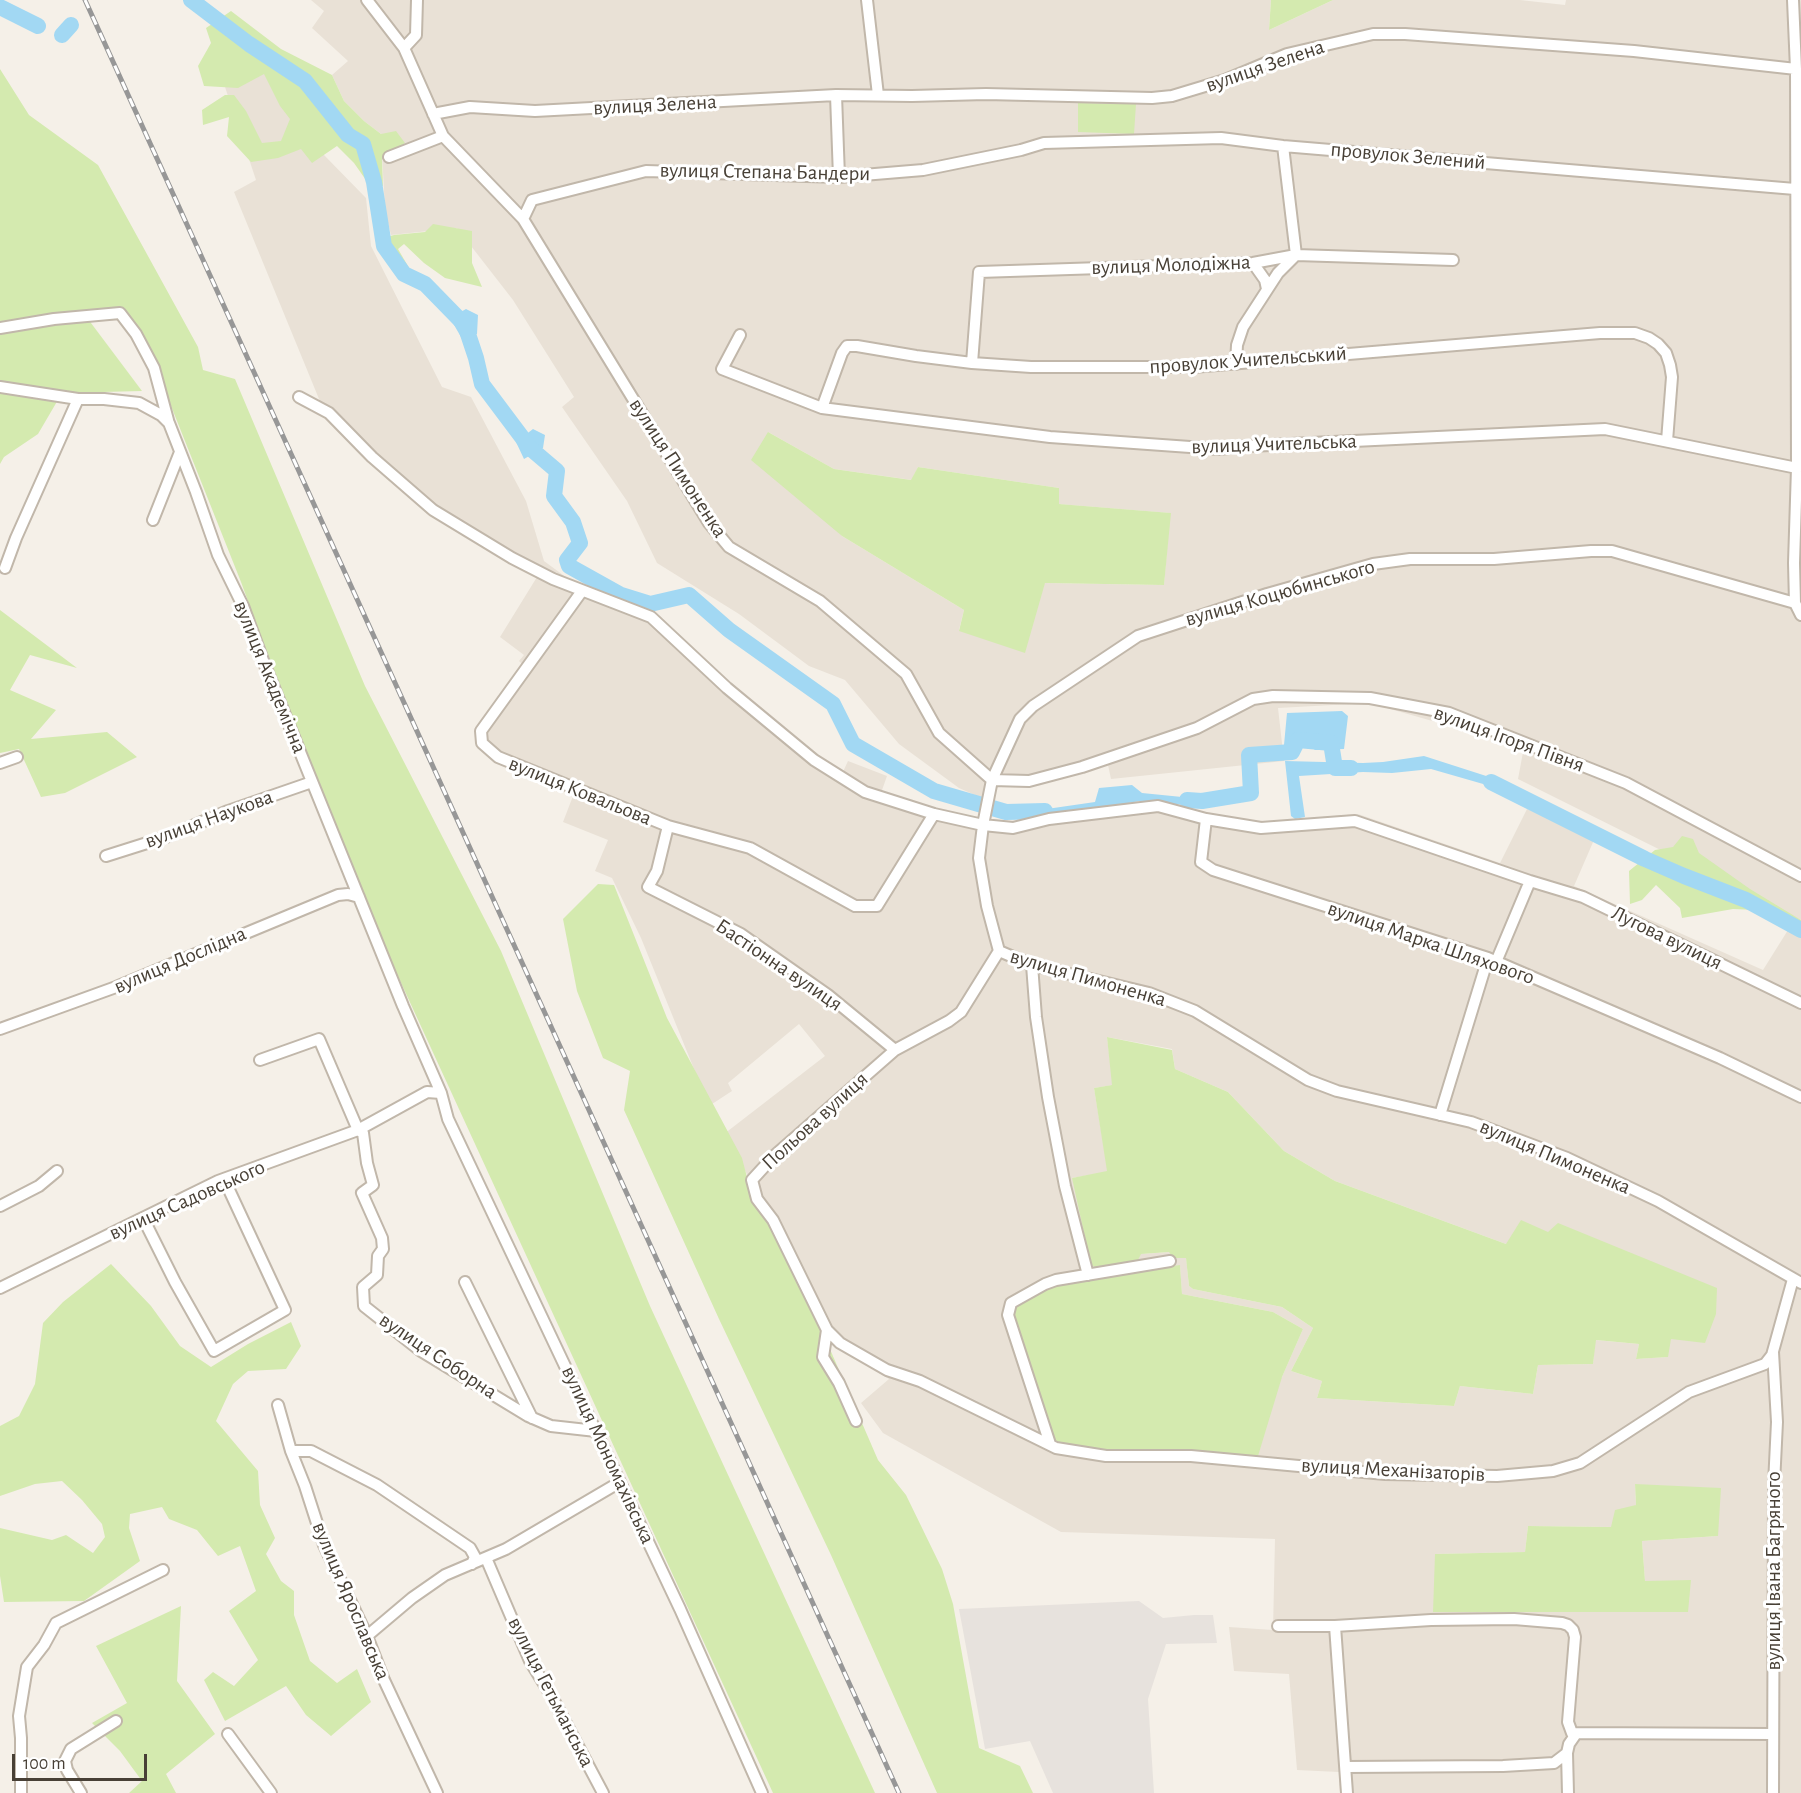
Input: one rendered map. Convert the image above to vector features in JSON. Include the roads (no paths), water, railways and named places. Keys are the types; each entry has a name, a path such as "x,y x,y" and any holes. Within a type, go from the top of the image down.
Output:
{"street":[{"name":"вулиця Пимоненка","path":"368,0 404,48 443,136 522,219 710,523 729,547 820,601 906,674 939,734 992,780 983,823 979,858 987,906 999,951 1032,965 1149,993 1195,1011 1308,1080 1336,1091 1471,1122 1567,1158 1658,1201 1797,1281"},
{"path":"404,48 416,35 417,0"},
{"path":"867,0 878,95"},
{"path":"1793,0 1798,139 1796,189 1797,468 1794,563 1795,603 1801,615"},
{"name":"вулиця Зелена","path":"433,114 470,107 535,111 836,95 987,94 1152,98 1172,96 1225,80 1287,54 1373,34 1405,34 1634,51 1796,69"},
{"path":"836,95 839,177"},
{"path":"389,158 443,136"},
{"name":"провулок Зелений","path":"1021,150 1044,143 1221,138 1283,146 1796,189"},
{"path":"1236,364 1237,345 1244,327 1278,273 1296,255 1283,146"},
{"name":"вулиця Степана Бандери","path":"522,219 532,200 646,171 839,177 923,170 1021,150"},
{"name":"вулиця Молодіжна","path":"972,363 979,272 1253,262 1296,255 1453,260"},
{"path":"1253,262 1265,280 1267,289"},
{"name":"вулиця Академічна","path":"0,328 120,312 136,334 154,368 169,423 218,555 243,606 312,782 441,1093"},
{"name":"провулок Учительський","path":"822,408 842,353 847,346 972,363 1031,367 1193,368 1600,333 1635,333 1649,338 1666,353 1671,371 1667,441"},
{"name":"вулиця Учительська","path":"740,335 722,369 822,408 1050,437 1218,449 1605,429 1797,468"},
{"path":"0,387 78,399 139,403 161,415 169,423"},
{"path":"298,397 329,413 372,457 433,510 512,558 582,591 651,617 727,688 822,765 865,792 934,814 1012,828 1049,819 1158,807 1206,819"},
{"path":"5,568 16,537 78,399"},
{"path":"153,520 180,452"},
{"name":"вулиця Коцюбинського","path":"992,780 1020,719 1033,706 1138,636 1349,569 1410,559 1494,559 1612,551 1795,603"},
{"name":"вулиця Ковальова","path":"582,591 481,731 482,743 498,757 668,826 750,848 855,906 877,906 934,814"},
{"name":"вулиця Ігоря Півня","path":"992,780 1029,781 1082,767 1197,728 1253,699 1273,696 1370,698 1449,713 1626,783 1801,876"},
{"path":"0,763 17,756"},
{"name":"вулиця Наукова","path":"106,856 166,837 228,811 312,782"},
{"name":"Лугова вулиця","path":"1206,819 1262,828 1355,821 1583,897 1801,1003"},
{"name":"вулиця Марка Шляхового","path":"1206,819 1200,862 1213,870 1492,960 1720,1058 1801,1097"},
{"name":"Бастіонна вулиця","path":"668,826 657,871 648,887 741,934 828,994 895,1050"},
{"path":"343,894 351,888 353,881"},
{"path":"1440,1115 1492,960 1530,881"},
{"path":"343,894 359,897"},
{"name":"вулиця Дослідна","path":"0,1029 116,987 343,894"},
{"name":"Польова вулиця","path":"920,1381 887,1370 840,1343 827,1330 773,1220 758,1199 752,1180 774,1156 895,1050 949,1021 961,1012 999,951"},
{"path":"1032,965 1036,1017 1048,1097 1068,1197 1088,1275"},
{"path":"260,1060 319,1039 358,1130"},
{"path":"422,1094 429,1084 430,1070"},
{"name":"вулиця Садовського","path":"0,1288 224,1179 358,1130 422,1094 432,1091 441,1093"},
{"name":"вулиця Мономахівська","path":"441,1093 448,1119 680,1609 762,1793"},
{"name":"вулиця Соборна","path":"358,1130 363,1133 373,1185 362,1193 382,1238 383,1249 378,1256 377,1275 363,1287 364,1306 421,1351 532,1418 551,1426 596,1431"},
{"path":"0,1206 39,1186 57,1171"},
{"path":"143,1218 175,1282 214,1351 285,1310 224,1179"},
{"path":"1050,1444 1010,1321 1008,1308 1015,1299 1049,1282 1138,1267"},
{"name":"вулиця Механізаторів","path":"920,1381 1062,1450 1106,1456 1191,1456 1385,1474 1497,1476 1540,1473 1580,1463 1683,1396 1757,1367 1769,1360 1797,1281"},
{"path":"465,1282 532,1418"},
{"path":"827,1330 823,1357 839,1383 856,1421"},
{"name":"вулиця Івана Багряного","path":"1773,1349 1777,1422 1774,1484 1773,1793"},
{"path":"1757,1367 1769,1366 1774,1371"},
{"name":"вулиця Ярославська","path":"278,1405 291,1451 324,1545 437,1793"},
{"path":"1027,1432 1043,1418"},
{"path":"291,1451 311,1451 377,1485 470,1548 475,1557 472,1564"},
{"path":"367,1636 412,1598 445,1575 506,1549 620,1482"},
{"name":"вулиця Гетьманська","path":"486,1558 530,1661 551,1695 603,1793"},
{"path":"21,1793 19,1716 27,1667 44,1645 56,1623 163,1570"},
{"path":"1278,1626 1514,1619 1568,1625 1575,1637 1568,1722 1570,1729 1576,1734 1773,1734"},
{"path":"1335,1626 1347,1793"},
{"path":"81,1793 67,1770 65,1761 71,1749 116,1721"},
{"path":"228,1734 271,1793"},
{"path":"1568,1793 1567,1753 1569,1744 1576,1734"},
{"path":"1346,1767 1503,1766 1554,1762 1567,1753"}],"water":[{"path":"466,309 478,315 477,334 461,337 450,318"},
{"path":"533,429 545,435 543,448 524,459 516,442"},
{"path":"1342,711 1348,716 1344,749 1315,750 1309,745 1293,746 1288,749 1284,745 1287,713"},
{"path":"1424,756 1508,783 1511,792 1431,769 1392,773 1363,772 1299,776 1305,817 1295,819 1291,816 1285,761 1363,763"},
{"path":"1132,785 1142,793 1182,797 1194,793 1209,795 1207,807 1140,801 1016,817 1026,812 1095,802 1099,788"}],"waterway":[{"path":"191,0 249,44 305,81 348,135 363,144 374,182 384,246 404,274 425,284 465,325 482,384 530,448 557,471 554,496 573,522 580,543 567,560 569,566 621,595 650,604 689,595 729,630 833,704 853,744 934,791 1006,812 1045,811"},
{"path":"0,7 38,26"},
{"path":"62,35 71,25"},
{"path":"1187,800 1202,801 1251,793 1249,755 1292,752 1298,740 1331,743 1335,768 1351,768"},
{"path":"1491,782 1645,859 1746,900 1801,930"}],"railway":[{"path":"85,0 899,1793"}]}
